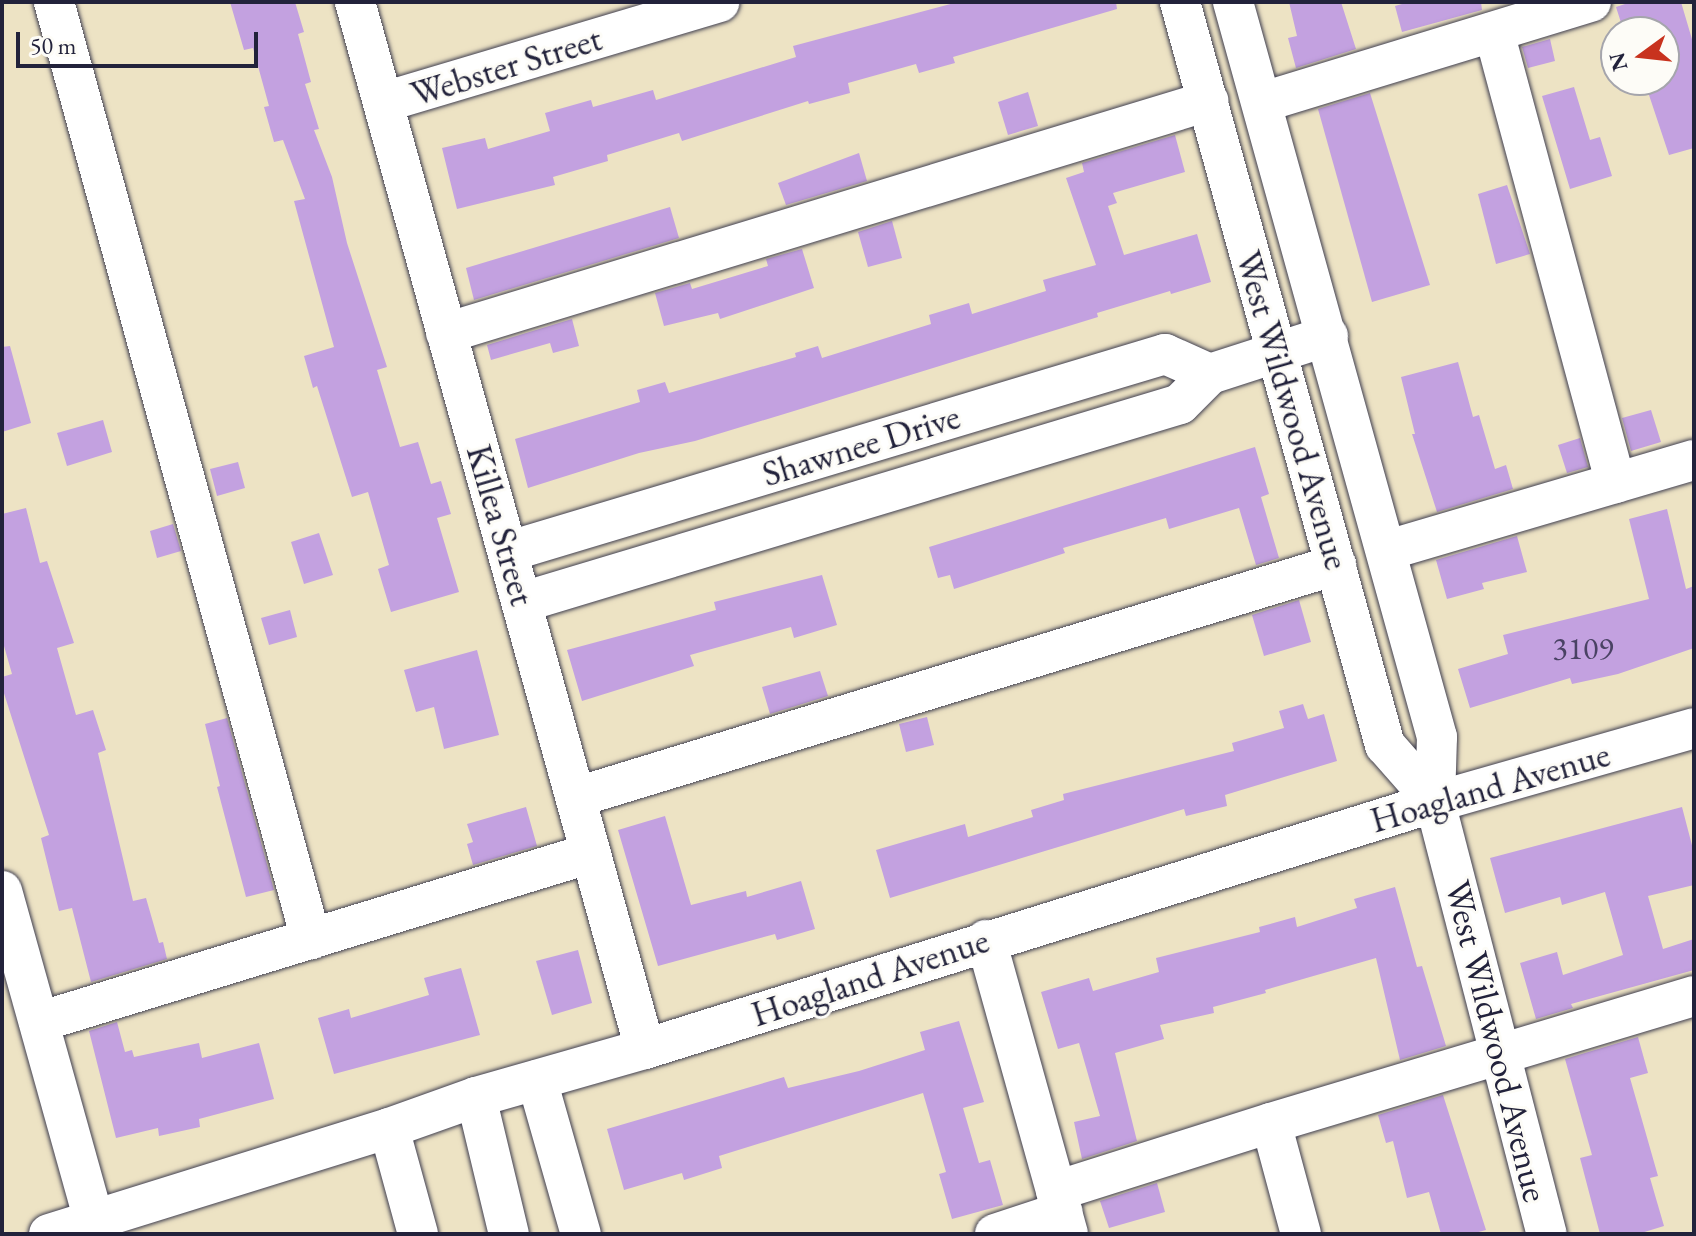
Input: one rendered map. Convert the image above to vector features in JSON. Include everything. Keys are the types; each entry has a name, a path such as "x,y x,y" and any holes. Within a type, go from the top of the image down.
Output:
{"street":[{"name":"Killea Street","path":"355,2 510,551 645,1049"},
{"name":"Webster Street","path":"384,102 719,2"},
{"name":"West Wildwood Avenue","path":"1180,2 1385,745 1435,802"},
{"name":"West Wildwood Avenue","path":"1233,2 1388,550 1437,737 1435,802 1547,1234"},
{"path":"1263,102 1591,2"},
{"path":"57,3 311,939"},
{"path":"1494,32 1616,483"},
{"path":"446,333 1208,101"},
{"name":"Shawnee Drive","path":"523,602 1180,404 1210,374 1328,336"},
{"name":"Shawnee Drive","path":"510,551 1165,354 1210,374"},
{"path":"926,425 940,475"},
{"path":"846,450 862,500"},
{"path":"1388,550 1694,460"},
{"path":"577,797 1336,565"},
{"name":"Hoagland Avenue","path":"49,1234 389,1128 476,1097 645,1049 986,940 1435,802 1694,728"},
{"path":"39,1022 591,853"},
{"path":"2,891 13,975 39,1022 94,1221"},
{"path":"986,940 1062,1212"},
{"path":"995,1234 1062,1212 1271,1123 1694,996"},
{"path":"537,1080 581,1234"},
{"path":"476,1097 509,1234"},
{"path":"1271,1123 1301,1234"},
{"path":"389,1128 418,1234"}],"building":[{"path":"230,2 295,2 304,32 298,34 311,82 305,84 319,129 314,130 332,177 347,243 387,367 377,370 400,447 418,442 431,484 441,481 451,514 437,518 459,592 391,612 378,569 389,565 368,492 352,497 317,386 313,388 304,356 334,347 294,201 305,199 283,140 274,142 264,107 269,106 253,48 244,50"},
{"path":"958,2 1116,2 1117,9 953,57 955,63 919,73 916,64 848,83 850,93 809,104 808,101 682,141 679,133 607,155 608,161 553,177 555,185 457,209 442,148 485,138 488,149 550,131 545,113 591,100 593,107 653,90 656,100 796,57 793,46"},
{"path":"1289,2 1341,2 1356,49 1296,68 1288,38 1297,36"},
{"path":"1409,2 1481,2 1482,10 1402,32 1395,6"},
{"path":"1631,2 1681,2 1694,46 1694,148 1669,155 1649,96 1680,96 1680,16 1619,16 1616,7"},
{"path":"1550,39 1555,61 1528,68 1522,47"},
{"path":"1574,87 1590,140 1600,137 1612,176 1570,189 1542,96"},
{"path":"1028,92 1038,126 1008,135 998,102"},
{"path":"1370,93 1430,285 1372,302 1318,109"},
{"path":"1175,135 1185,172 1113,193 1117,203 1108,206 1124,255 1197,234 1211,282 1097,313 1098,317 794,411 695,441 639,453 528,488 515,439 640,402 637,390 665,382 669,393 796,357 795,353 818,346 822,358 931,324 929,315 969,303 972,314 1046,291 1043,280 1096,265 1066,178 1084,172 1082,163"},
{"path":"859,153 867,181 786,205 778,183"},
{"path":"1507,185 1530,254 1496,264 1478,194"},
{"path":"670,207 679,238 474,300 466,268"},
{"path":"892,221 902,258 868,267 858,232"},
{"path":"802,249 814,288 720,319 718,313 664,326 655,293 690,283 692,289 768,266 766,259"},
{"path":"572,319 579,346 553,353 550,343 491,360 487,345"},
{"path":"10,346 31,423 2,432 2,347"},
{"path":"1458,362 1473,417 1479,415 1495,469 1506,465 1513,489 1437,512 1412,434 1415,434 1401,377"},
{"path":"1651,410 1661,442 1631,451 1622,418"},
{"path":"103,420 112,452 67,466 57,433"},
{"path":"1580,438 1588,467 1567,473 1558,445"},
{"path":"1255,447 1269,494 1261,497 1279,558 1256,565 1239,508 1169,529 1166,518 1063,548 1065,553 954,589 950,575 938,578 929,547"},
{"path":"238,462 245,488 217,496 210,469"},
{"path":"26,508 40,563 47,561 74,643 57,648 76,715 93,710 106,750 98,753 133,901 146,898 167,959 91,982 72,908 59,911 41,838 49,835 2,687 2,677 12,674 2,639 2,514"},
{"path":"1667,509 1686,589 1694,586 1694,648 1618,674 1572,684 1570,678 1470,708 1458,669 1508,654 1503,635 1649,599 1629,519"},
{"path":"173,524 181,551 157,558 150,531"},
{"path":"319,533 333,575 304,584 291,542"},
{"path":"1517,536 1527,572 1482,583 1484,589 1447,599 1436,560"},
{"path":"822,575 837,625 794,638 791,627 690,655 694,666 582,701 567,650 716,610 714,602"},
{"path":"1299,600 1311,642 1264,656 1252,615"},
{"path":"290,610 297,637 269,645 261,618"},
{"path":"477,650 499,735 444,749 434,707 416,712 404,670"},
{"path":"820,671 828,696 770,714 762,687"},
{"path":"1303,704 1308,719 1324,714 1337,761 1225,795 1227,806 1186,816 1184,809 890,898 876,850 965,824 968,837 1033,817 1031,810 1064,800 1063,794 1234,751 1232,743 1284,728 1279,711"},
{"path":"927,717 934,745 906,752 899,724"},
{"path":"227,718 274,890 246,897 217,787 220,786 205,724"},
{"path":"526,807 537,846 473,865 467,844 473,842 467,824"},
{"path":"1682,807 1694,853 1694,885 1648,896 1663,949 1694,939 1694,970 1571,1004 1573,1008 1536,1019 1520,963 1557,952 1563,975 1623,955 1605,892 1562,905 1560,897 1505,913 1490,858"},
{"path":"665,816 691,905 746,891 747,897 801,881 815,929 777,940 775,934 658,966 618,830"},
{"path":"1395,887 1417,967 1422,966 1446,1046 1400,1060 1376,958 1265,990 1266,993 1213,1007 1214,1013 1160,1025 1164,1039 1115,1053 1137,1141 1082,1159 1074,1122 1100,1116 1079,1043 1058,1049 1041,992 1089,978 1093,991 1159,972 1156,958 1260,932 1259,927 1295,917 1297,927 1357,908 1354,899"},
{"path":"578,950 592,1003 552,1015 536,961"},
{"path":"461,968 480,1035 334,1074 318,1018 349,1009 351,1018 429,995 424,978"},
{"path":"959,1021 984,1102 963,1108 979,1163 990,1160 1003,1205 952,1219 939,1174 946,1172 923,1093 719,1156 722,1168 684,1180 682,1173 624,1190 607,1129 784,1077 788,1088 859,1071 925,1050 920,1032"},
{"path":"117,1022 125,1052 132,1050 134,1057 199,1043 202,1058 259,1043 274,1099 199,1119 200,1127 159,1136 158,1128 116,1138 89,1031"},
{"path":"1638,1037 1648,1073 1630,1078 1658,1176 1650,1178 1664,1226 1638,1234 1600,1234 1580,1158 1592,1155 1565,1059"},
{"path":"1443,1095 1486,1230 1471,1234 1441,1234 1429,1192 1407,1198 1393,1141 1386,1143 1378,1115"},
{"path":"1157,1183 1165,1212 1109,1228 1100,1201"}]}
